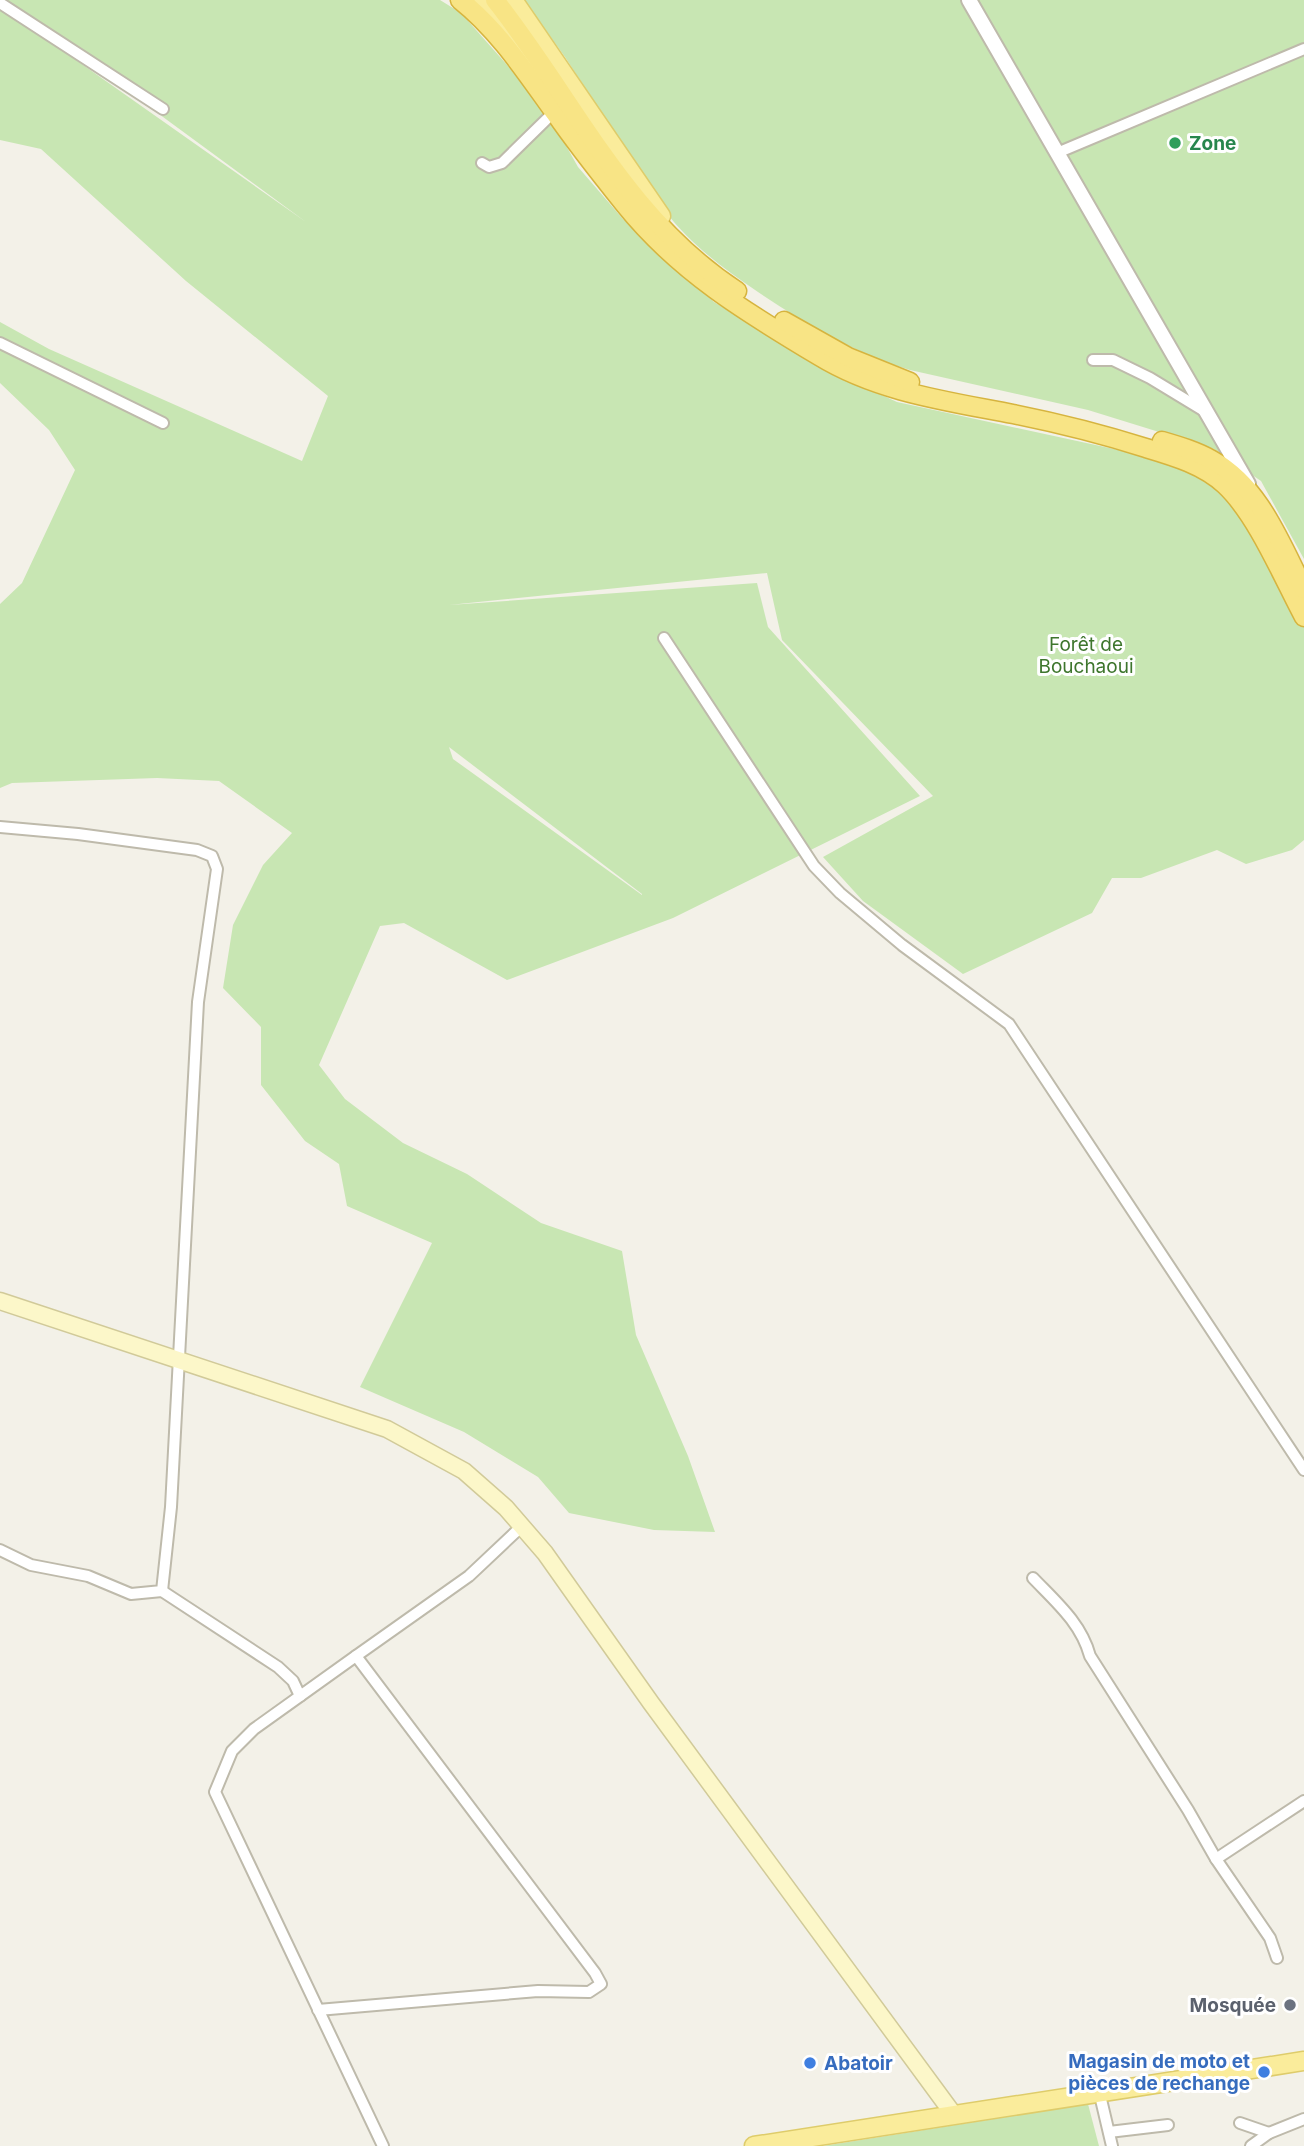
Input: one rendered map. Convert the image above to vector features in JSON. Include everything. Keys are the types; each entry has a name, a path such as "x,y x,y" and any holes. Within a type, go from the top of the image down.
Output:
{"highway":[{"path":"460,0 486,23 643,226 685,268 701,280 822,358 856,376 903,392 1096,432 1168,455 1213,475 1227,486 1253,522 1304,617"},
{"path":"495,0 540,59 594,146 624,185 666,233 733,289 848,358 921,386 1074,416 1188,449 1226,469 1256,500 1304,589"}],"main road":[{"path":"484,0 507,28 609,184"},
{"path":"513,0 685,251"},
{"path":"0,1301 387,1429 464,1471 506,1508 545,1553 651,1703 954,2115"},
{"path":"754,2146 1304,2061"}],"street":[{"path":"969,0 1256,500"},
{"path":"0,3 163,109"},
{"path":"1057,153 1304,49"},
{"path":"482,163 489,167 502,163 554,112"},
{"path":"0,343 163,423"},
{"path":"1093,360 1113,360 1150,378 1206,412"},
{"path":"664,638 814,866 839,893 902,945 1009,1024 1302,1463"},
{"path":"0,827 197,850 212,856 217,869 198,1002 180,1362 171,1507 162,1591"},
{"path":"383,2146 215,1792 232,1751 254,1729 469,1576 522,1526"},
{"path":"0,1550 31,1565 88,1576 131,1594 162,1591 278,1667 293,1681 300,1696"},
{"path":"0,1563 16,1558"},
{"path":"1033,1578 1070,1616 1085,1637 1090,1656 1216,1859 1270,1938 1277,1958"},
{"path":"318,2010 538,1991 589,1992 601,1984 596,1973 356,1656"},
{"path":"1216,1859 1304,1801"},
{"path":"1099,2091 1112,2146"},
{"path":"1251,2146 1269,2133 1304,2119"},
{"path":"1240,2123 1269,2133"},
{"path":"1109,2132 1168,2125"}],"green space":[{"name":"Forêt de Bouchaoui","path":"0,0 440,0 461,13 508,66 555,126 578,167 623,219 714,302 828,370 897,402 1174,462 1208,475 1234,504 1266,552 1304,626 1304,840 1292,850 1246,864 1217,850 1141,878 1112,878 1092,913 963,974 863,901 823,857 933,796 782,640 767,573 449,605 757,583 768,627 920,796 673,918 507,980 404,923 380,926 319,1065 345,1099 403,1143 467,1174 541,1223 622,1251 636,1335 688,1456 715,1532 654,1530 569,1513 538,1477 464,1432 360,1387 432,1243 347,1206 339,1164 305,1141 261,1085 261,1027 223,988 233,925 263,865 292,833 219,781 157,778 12,783 0,788 0,604 22,583 75,470 49,430 0,383 0,322 49,349 302,461 328,396 186,281 41,149 0,140","holes":["54,37 306,222 49,41","449,747 642,894 642,895 453,759"]},
{"path":"524,0 1304,0 1304,559 1261,481 1214,449 1088,410 910,370 890,363 813,326 732,274 697,245 665,211 565,57"},
{"path":"1088,2104 1099,2146 823,2146"}],"place":[{"name":"Zone","path":"1175,143"},
{"name":"Mosquée","path":"1290,2005"},
{"name":"Abatoir","path":"810,2063"},
{"name":"Magasin de moto et pièces de rechange","path":"1264,2072"}]}
